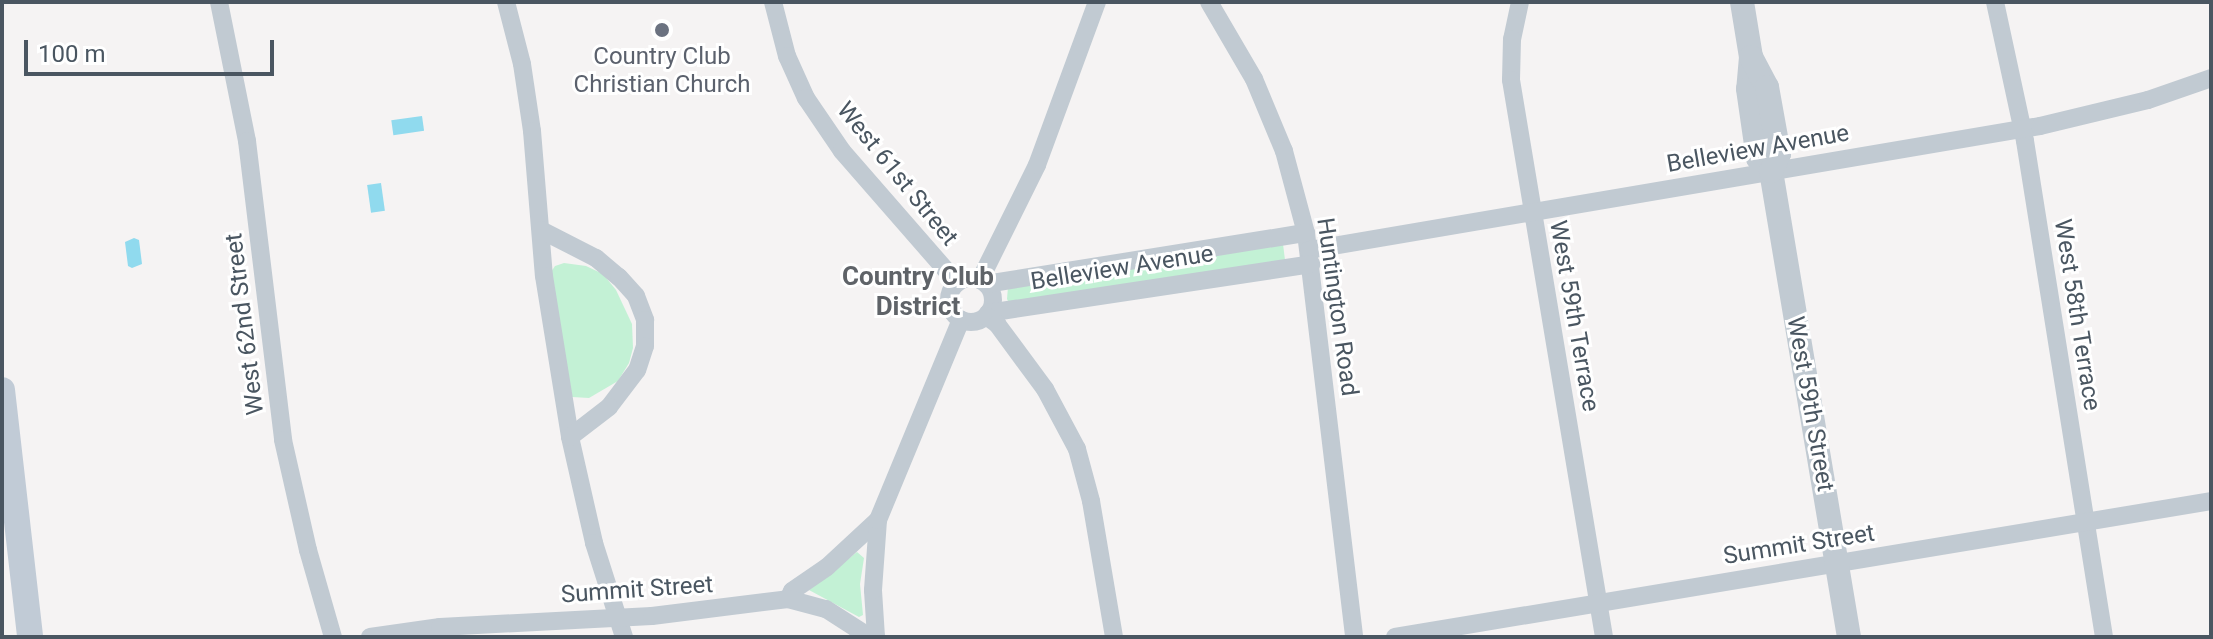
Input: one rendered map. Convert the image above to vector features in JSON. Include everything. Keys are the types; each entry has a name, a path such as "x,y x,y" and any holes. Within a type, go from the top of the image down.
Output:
{"main road":[{"path":"2,390 30,637"}],"street":[{"name":"West 62nd Street","path":"219,2 247,141 283,440 308,550 333,637"},
{"path":"506,2 522,64 532,131 553,347 594,543 624,637"},
{"name":"West 61st Street","path":"773,2 787,56 806,98 842,151 957,283"},
{"path":"983,282 1037,165 1097,2"},
{"name":"Huntington Road","path":"1209,2 1254,79 1284,151 1309,249 1354,637"},
{"name":"West 59th Terrace","path":"1520,2 1512,39 1511,80 1604,637"},
{"name":"West 59th Street","path":"1742,2 1751,57 1767,87 1779,154 1771,171 1849,637"},
{"name":"West 58th Terrace","path":"1995,2 2023,130 2104,637"},
{"name":"Belleview Avenue","path":"987,315 1309,249 2023,130 2089,117 2211,78"},
{"path":"541,230 596,258 619,277 636,296 645,320 645,346 637,370 609,407 570,437"},
{"name":"Belleview Avenue","path":"983,282 1309,249"},
{"path":"966,279 983,282 993,296 987,315 972,322 961,320 947,303 957,283 966,279"},
{"path":"987,315 1045,389 1077,449 1091,501 1114,637"},
{"path":"878,520 827,567 792,591 788,599 826,609 865,634 876,637 873,590 878,520 961,320"},
{"name":"Summit Street","path":"1395,637 2211,501"},
{"name":"Summit Street","path":"370,637 440,627 617,619 788,599"}],"green space":[{"path":"1283,244 1285,260 1009,303 1007,299 1008,287"},
{"path":"564,263 586,266 603,274 616,290 632,324 633,348 629,363 618,381 589,398 572,397 551,272 555,266"},
{"path":"857,552 864,558 860,584 863,615 859,617 809,590"}],"water":[{"path":"422,116 424,131 393,135 391,120"},
{"path":"381,183 385,211 371,213 367,185"},
{"path":"134,238 139,240 142,264 132,268 128,266 125,242"}],"place":[{"name":"Country Club Christian Church","path":"662,30"}],"district":[{"name":"Country Club District","path":"918,292"}]}
